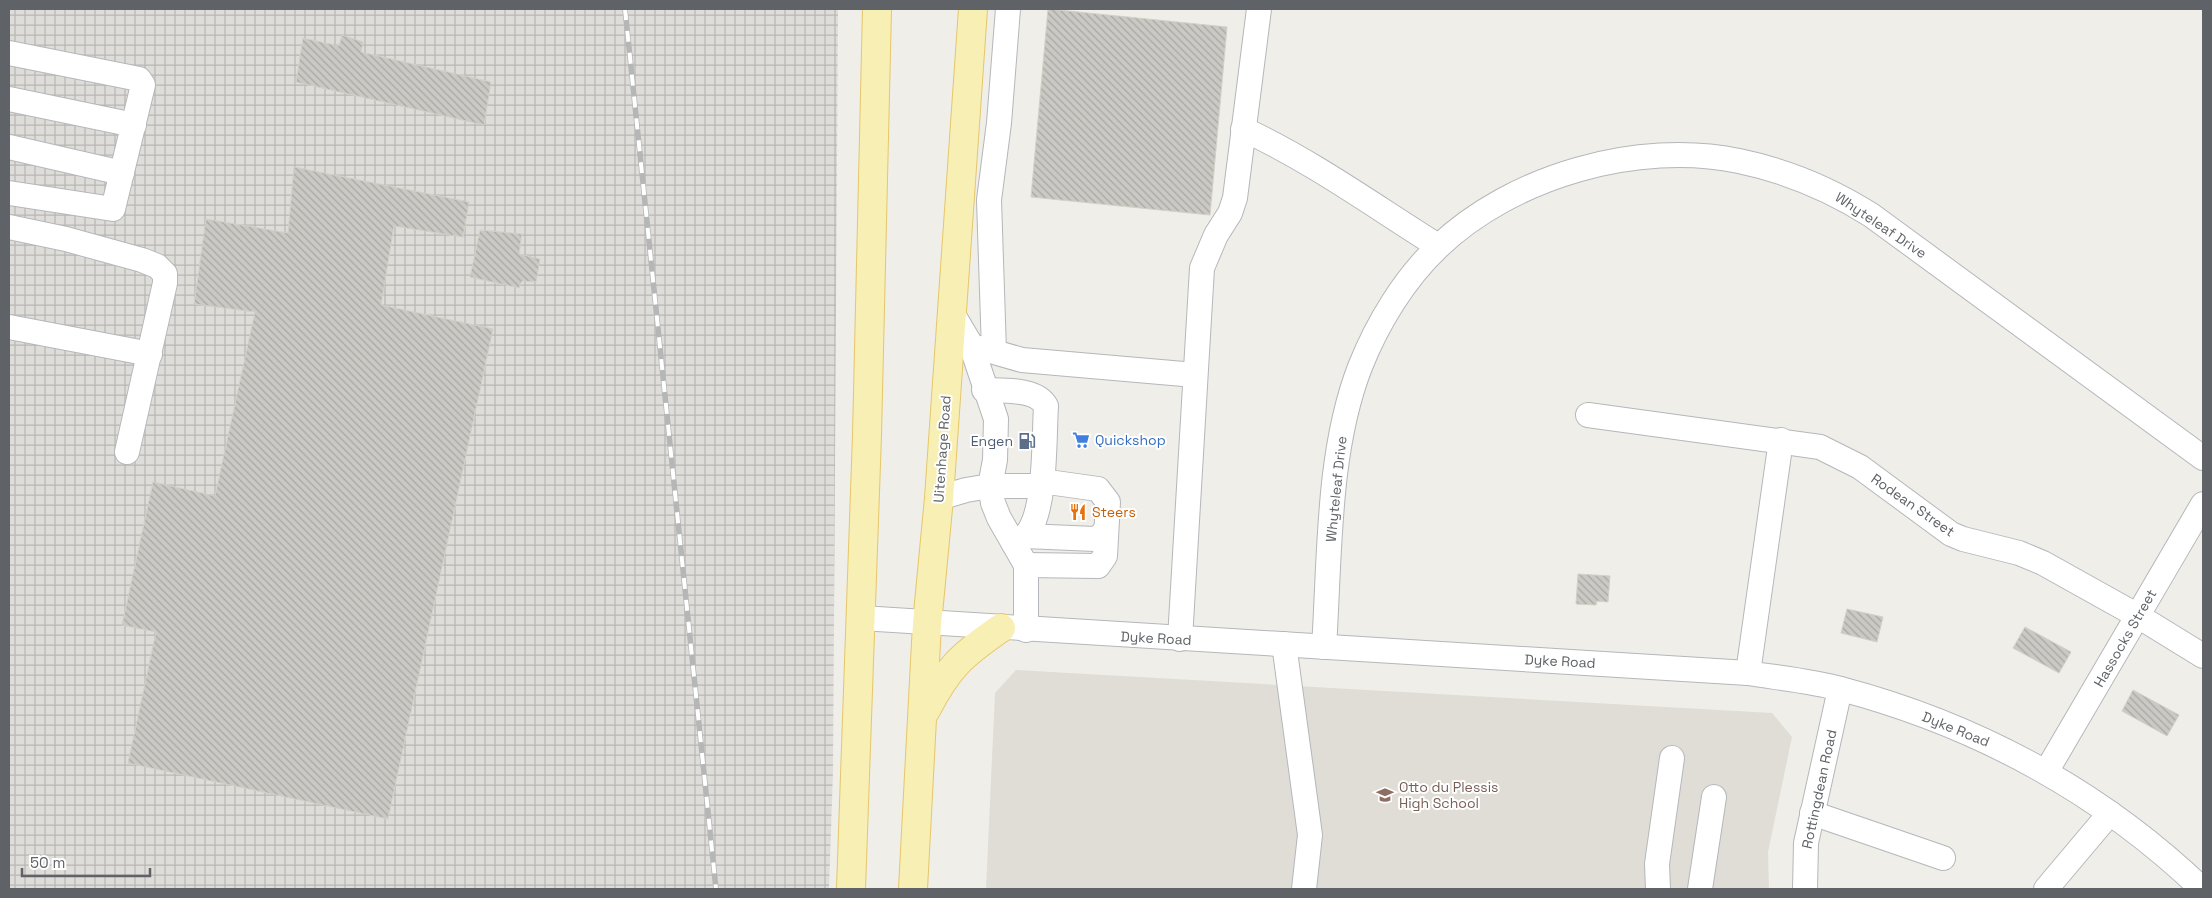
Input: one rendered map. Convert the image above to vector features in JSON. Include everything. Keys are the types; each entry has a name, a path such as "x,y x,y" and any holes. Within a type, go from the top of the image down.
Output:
{"main road":[{"path":"850,889 861,618 877,9"},
{"name":"Uitenhage Road","path":"913,889 927,624 939,498 973,9"},
{"path":"923,716 951,669 968,652 1014,629"}],"street":[{"path":"994,351 989,200 999,123 1008,9"},
{"path":"1180,639 1202,268 1216,235 1230,213 1235,198 1258,9"},
{"path":"9,53 139,79 142,89 114,208 110,210 9,193"},
{"path":"9,99 134,125"},
{"path":"1243,129 1274,143 1313,166 1438,246"},
{"path":"9,147 122,172"},
{"name":"Whyteleaf Drive","path":"1324,647 1337,451 1350,398 1368,349 1391,306 1407,283 1438,246 1479,215 1522,191 1557,176 1597,164 1642,157 1689,156 1737,160 1770,168 1814,184 1842,197 1872,215 2203,458"},
{"path":"9,227 66,239 157,266 165,274 165,283 150,354 127,452"},
{"path":"952,313 971,345 984,390 996,419 995,460 990,486 993,503 999,518 1020,540 1026,565 1014,629"},
{"path":"9,327 150,354"},
{"path":"971,345 1022,360 1195,375"},
{"path":"984,390 1016,392 1036,396 1046,406 1037,513 1029,531 1020,540"},
{"name":"Rodean Street","path":"1588,415 1781,440 1820,447 1860,467 1951,534 2028,556 2138,616 2203,656"},
{"path":"1748,673 1781,440"},
{"path":"939,498 966,490 990,486 1041,483 1098,489 1108,502 1105,556 1098,566 1026,565"},
{"name":"Hassocks Street","path":"2046,772 2203,504"},
{"path":"1020,540 1095,538 1101,536 1106,529"},
{"name":"Dyke Road","path":"861,618 927,624 1748,673 1840,689 1902,708 1967,732 2046,772 2110,813 2159,850 2202,889"},
{"path":"1284,644 1310,835 1304,889"},
{"name":"Rottingdean Road","path":"1804,889 1806,843 1840,689"},
{"path":"1658,889 1657,864 1672,758"},
{"path":"1700,889 1714,797"},
{"path":"2046,889 2110,813"},
{"path":"1812,814 1943,858"}],"shaded area":[{"path":"9,9 838,9 833,771 829,889 9,889"},
{"name":"Otto du Plessis High School","path":"1016,670 1772,713 1792,737 1768,852 1769,889 986,889 995,693"}],"building":[{"path":"1048,9 1227,27 1210,215 1031,197"},
{"path":"342,35 363,42 361,52 491,82 484,125 296,82 303,38 339,46"},
{"path":"294,167 469,202 463,237 394,226 381,305 493,329 388,819 128,763 156,632 122,625 153,482 215,496 255,312 194,304 206,219 288,233"},
{"path":"480,230 522,234 519,254 540,259 536,282 522,281 519,288 470,277"},
{"path":"1578,574 1610,576 1608,602 1597,601 1596,605 1576,604"},
{"path":"1847,609 1883,617 1877,642 1841,633"},
{"path":"2025,627 2071,652 2059,673 2013,648"},
{"path":"2133,690 2179,715 2167,736 2122,711"}],"railway":[{"path":"625,9 716,889"}],"place":[{"name":"Quickshop","path":"1081,440"},
{"name":"Engen","path":"1027,441"},
{"name":"Steers","path":"1078,512"},
{"name":"Otto du Plessis High School","path":"1385,795"}]}
